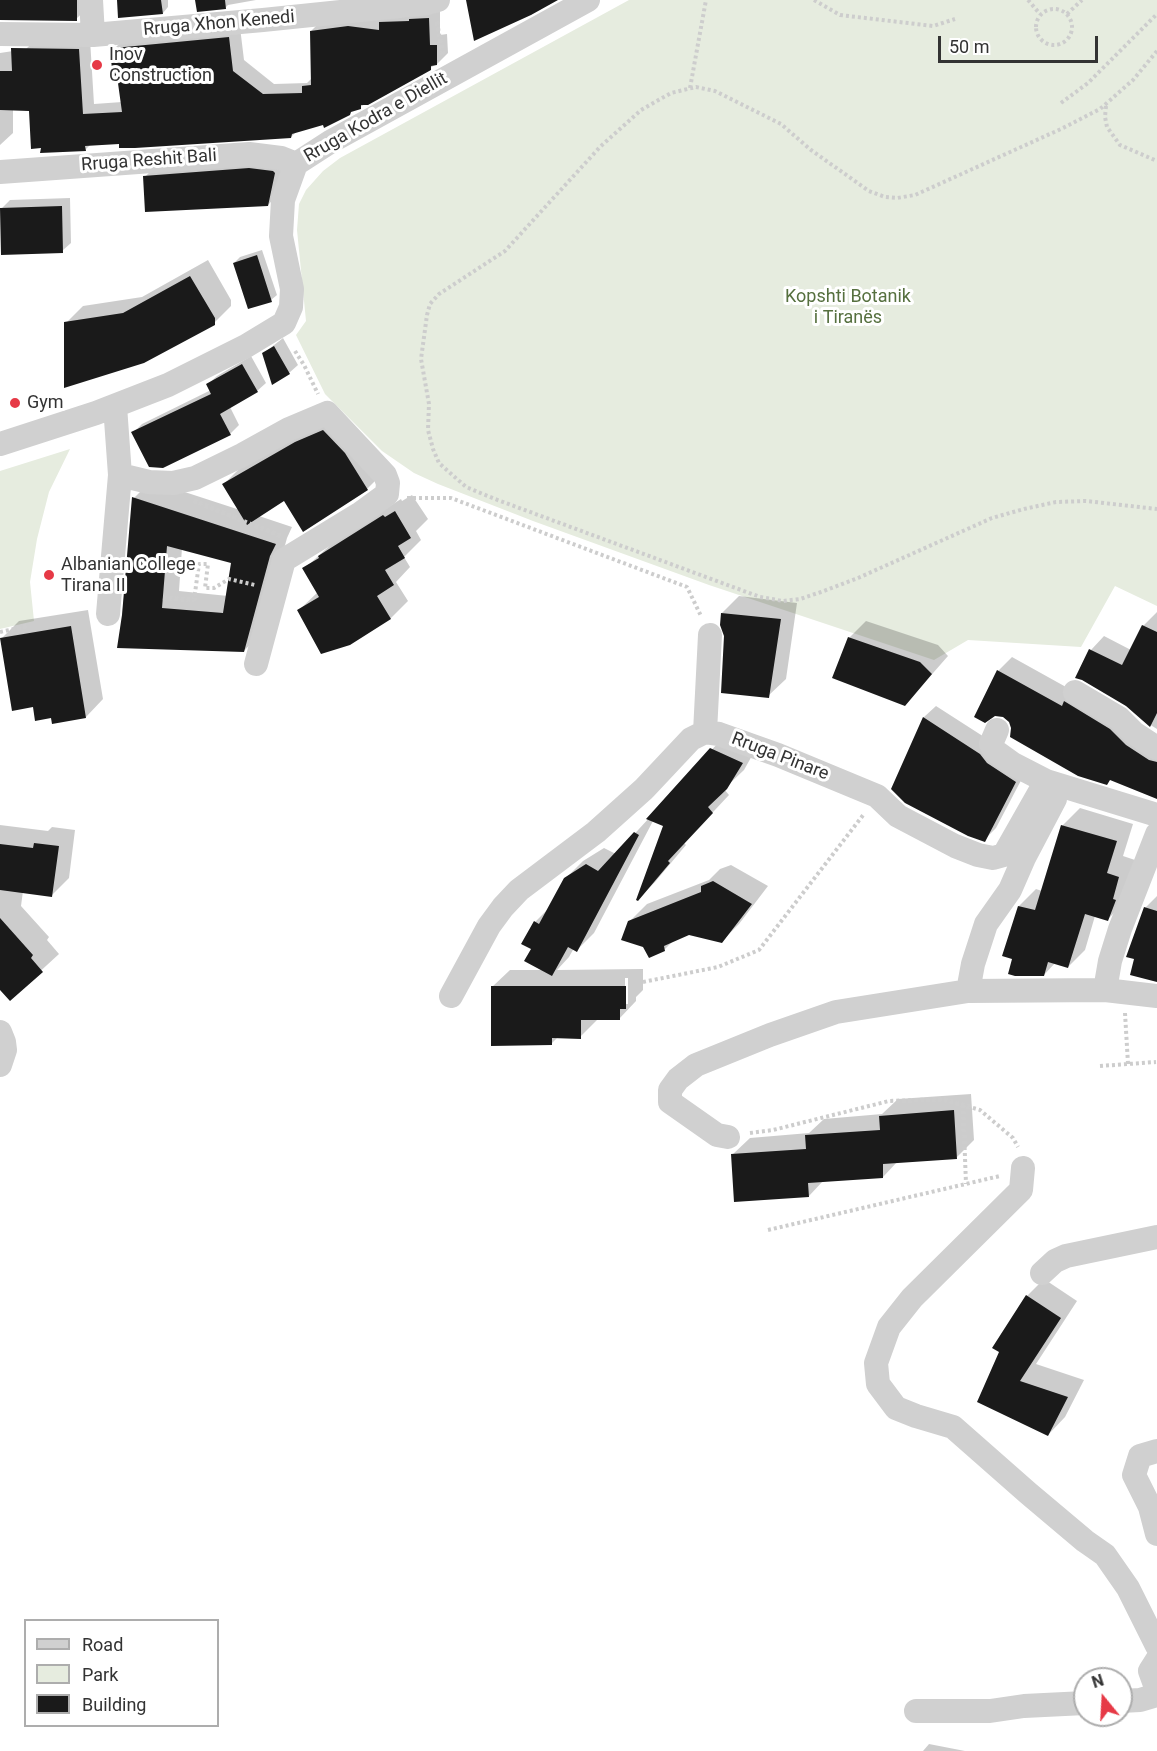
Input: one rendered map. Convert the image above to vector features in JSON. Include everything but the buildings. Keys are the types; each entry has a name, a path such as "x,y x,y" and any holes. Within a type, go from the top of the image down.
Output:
{"street":[{"path":"91,0 93,35"},
{"name":"Rruga Kodra e Diellit","path":"0,444 47,430 168,385 246,346 284,323 291,307 292,289 281,236 283,200 297,164 330,142 588,0"},
{"name":"Rruga Xhon Kenedi","path":"0,34 93,35 263,20 430,1"},
{"name":"Rruga Reshit Bali","path":"0,172 249,154 281,158 297,164"},
{"path":"108,614 120,476 115,406"},
{"path":"120,476 149,482 173,483 195,478 289,429 327,413 385,475 388,483 387,494 361,513 284,560 256,664"},
{"path":"451,996 489,926 503,907 525,885 596,832 644,789 691,739 705,732 710,635"},
{"path":"1075,692 1119,718 1134,733 1157,748"},
{"path":"997,730 992,744 995,751 1013,764 1054,784 1157,815"},
{"name":"Rruga Pinare","path":"705,732 719,734 778,755 877,796 898,816 955,846 993,858 1004,855 1054,784"},
{"path":"968,991 973,964 986,924 1010,890 1054,784"},
{"path":"1114,991 1110,962 1120,929 1157,834"},
{"path":"728,1137 717,1135 670,1102 670,1090 678,1079 696,1065 770,1035 836,1012 968,991 1114,991 1157,996"},
{"path":"0,1065 5,1050 2,1037"},
{"path":"1023,1168 1021,1190 912,1298 889,1326 876,1363 878,1384 896,1407 915,1416 953,1427 1028,1493 1105,1555 1128,1588 1157,1646"},
{"path":"1042,1273 1055,1261 1066,1256 1157,1237"},
{"path":"1157,1451 1140,1456 1134,1475 1150,1507 1157,1533"},
{"path":"1157,1660 1150,1671 1157,1690"},
{"path":"1133,1700 1157,1695"},
{"path":"916,1711 990,1711 1024,1706 1073,1704"}],"path":[{"path":"690,88 706,0"},
{"path":"814,0 840,15 933,26 954,19"},
{"path":"1028,0 1040,14"},
{"path":"1067,14 1082,0"},
{"path":"430,1 436,16 448,77"},
{"path":"1055,8 1067,14 1072,24 1072,32 1064,42 1053,45 1041,40 1036,34 1036,21 1040,14 1055,8"},
{"path":"1061,103 1088,83 1157,14"},
{"path":"1157,51 1133,80 1106,105 1061,129 915,195 897,198 885,197 869,191 811,150 781,124 715,91 696,87 671,93 641,110 600,147 505,251 439,294 430,304 423,332 421,359 429,404 428,430 439,463 466,487 549,520 760,597 783,600 800,599 821,592 992,518 1024,509 1056,502 1086,501 1157,509"},
{"path":"1106,105 1107,127 1120,145 1157,161"},
{"path":"294,351 304,365 327,413"},
{"path":"408,499 451,498 687,587 710,635"},
{"path":"189,499 305,546"},
{"path":"163,598 194,600 199,564 208,564 205,588"},
{"path":"196,588 214,588 229,579 263,587"},
{"path":"0,632 28,626"},
{"path":"643,982 718,967 759,950 877,796"},
{"path":"1114,991 1128,1064"},
{"path":"1100,1066 1156,1062"},
{"path":"728,1137 773,1130 889,1101 942,1099 980,1110 1013,1138 1023,1156 1023,1168 1012,1174 768,1230"},
{"path":"963,1105 966,1184"}],"green space":[{"name":"Kopshti Botanik i Tiranës","path":"629,0 1157,0 1157,606 1115,586 1081,647 968,640 934,660 709,585 438,484 414,473 382,451 325,394 296,335 306,321 297,230 299,204 306,190 323,171 340,158"},
{"path":"70,449 49,492 37,539 30,582 34,621 0,629 0,471"}],"place":[{"name":"Inov Construction","path":"97,65"},
{"name":"Gym","path":"15,403"},
{"name":"Albanian College Tirana II","path":"49,575"}]}
